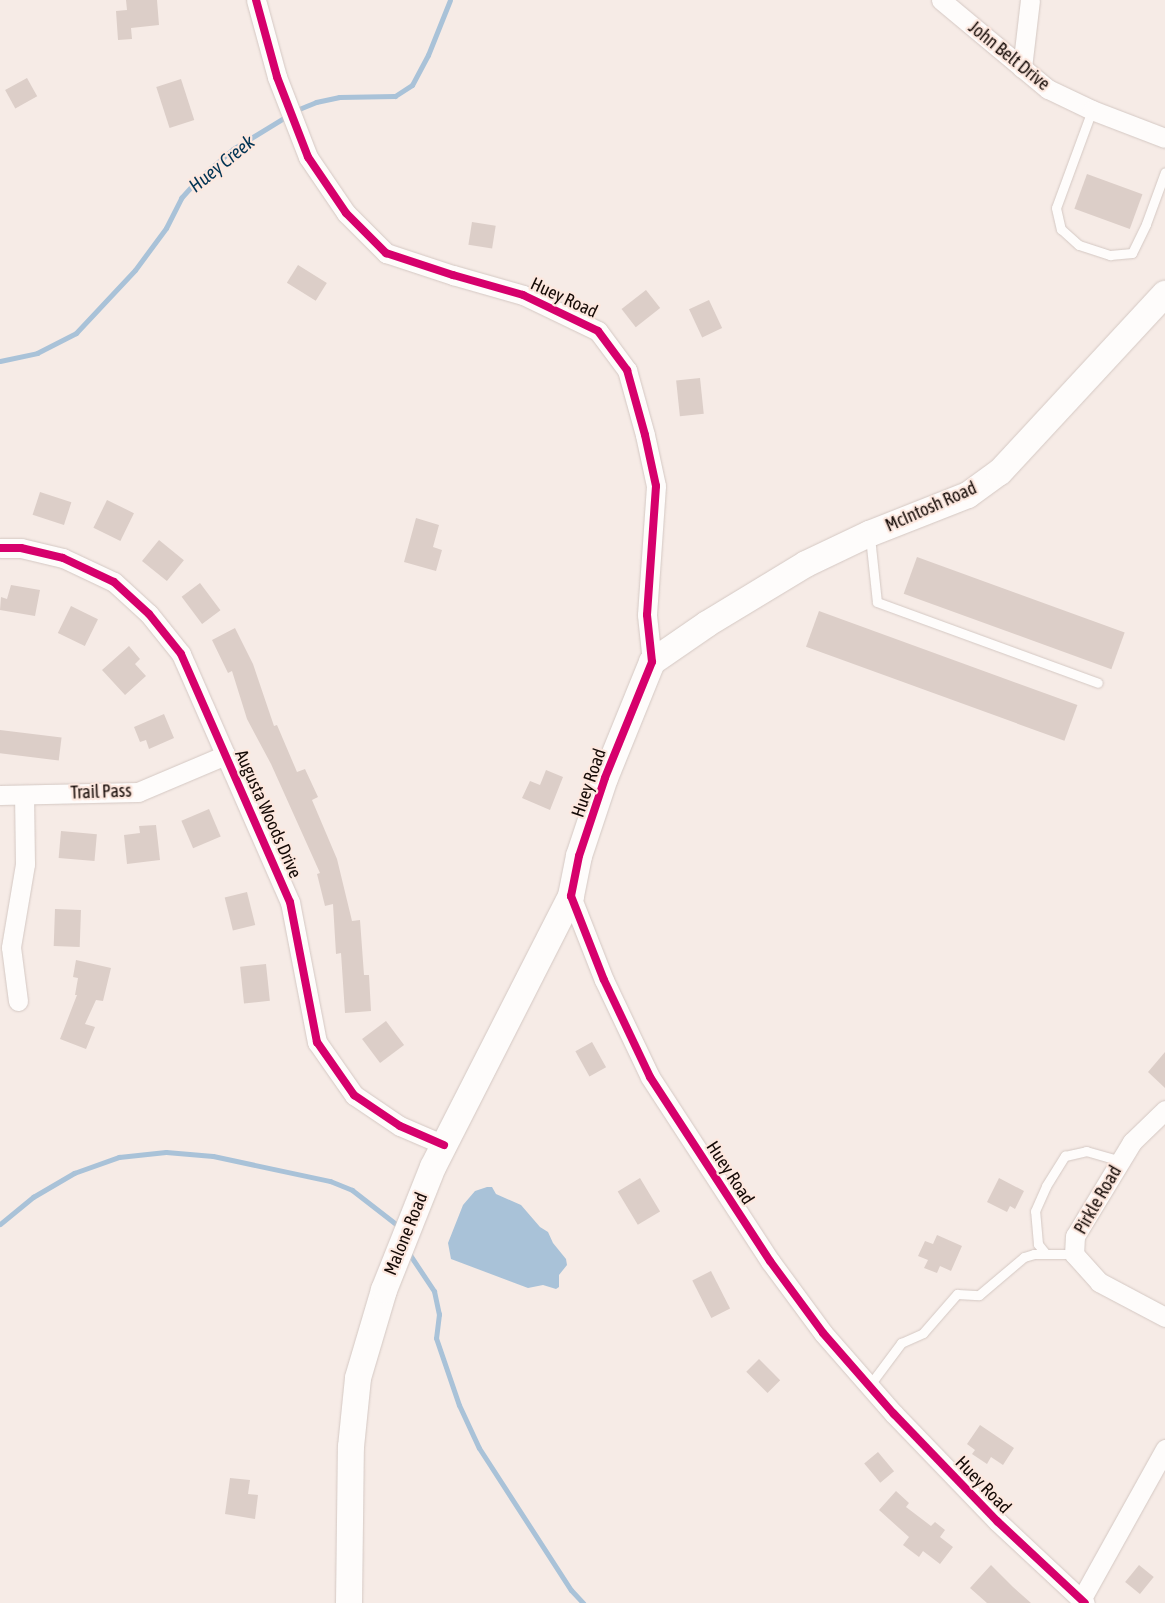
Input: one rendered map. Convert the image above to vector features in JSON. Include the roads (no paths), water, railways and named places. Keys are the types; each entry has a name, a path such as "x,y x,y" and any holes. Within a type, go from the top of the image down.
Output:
{"street":[{"name":"Huey Road","path":"256,0 277,77 308,157 346,214 386,252 453,275 523,295 598,331 627,370 646,435 656,486 647,615 652,662 605,778 580,856 571,896 604,980 650,1077 770,1261 823,1333 869,1386 997,1521 1083,1602"},
{"name":"John Belt Drive","path":"942,0 1048,89 1092,110 1165,138"},
{"path":"1022,68 1030,0"},
{"name":"McIntosh Road","path":"652,662 707,624 806,564 869,534 968,494 1000,472 1165,294"},
{"name":"Augusta Woods Drive","path":"0,548 21,548 63,558 114,582 149,614 181,654 290,902 317,1042 354,1095 400,1126 444,1145"},
{"name":"Trail Pass","path":"0,795 138,792 226,755"},
{"path":"18,1002 12,947 24,864 24,795"},
{"name":"Malone Road","path":"349,1603 351,1447 358,1378 384,1290 433,1167 571,896"},
{"name":"Pirkle Road","path":"1165,1110 1132,1142 1076,1236 1074,1254 1099,1282 1165,1317"},
{"path":"1083,1602 1165,1449"}],"lane":[{"path":"1092,110 1056,208 1061,229 1079,245 1110,255 1132,253 1146,224 1165,172"},
{"path":"869,534 877,602 1098,683"},
{"path":"1046,1254 1038,1244 1035,1211 1046,1186 1065,1156 1086,1152 1120,1161"},
{"path":"869,1386 901,1343 923,1333 957,1294 979,1295 1024,1257 1046,1254 1074,1254"}],"water":[{"path":"492,1187 496,1194 521,1205 540,1227 548,1232 553,1243 566,1259 567,1265 559,1275 559,1287 556,1289 543,1285 528,1288 451,1259 448,1243 463,1205 475,1191"}],"waterway":[{"name":"Huey Creek","path":"294,111 316,102 339,97 395,96 412,85 428,55 450,0"},
{"name":"Huey Creek","path":"0,361 37,353 76,333 135,270 166,228 181,198 197,180 233,149 287,116"},
{"path":"0,1224 33,1197 74,1173 119,1157 166,1152 213,1156 330,1181 352,1190 401,1228"},
{"path":"408,1252 434,1291 439,1314 436,1338 459,1405 479,1448 571,1590 583,1603"}]}
